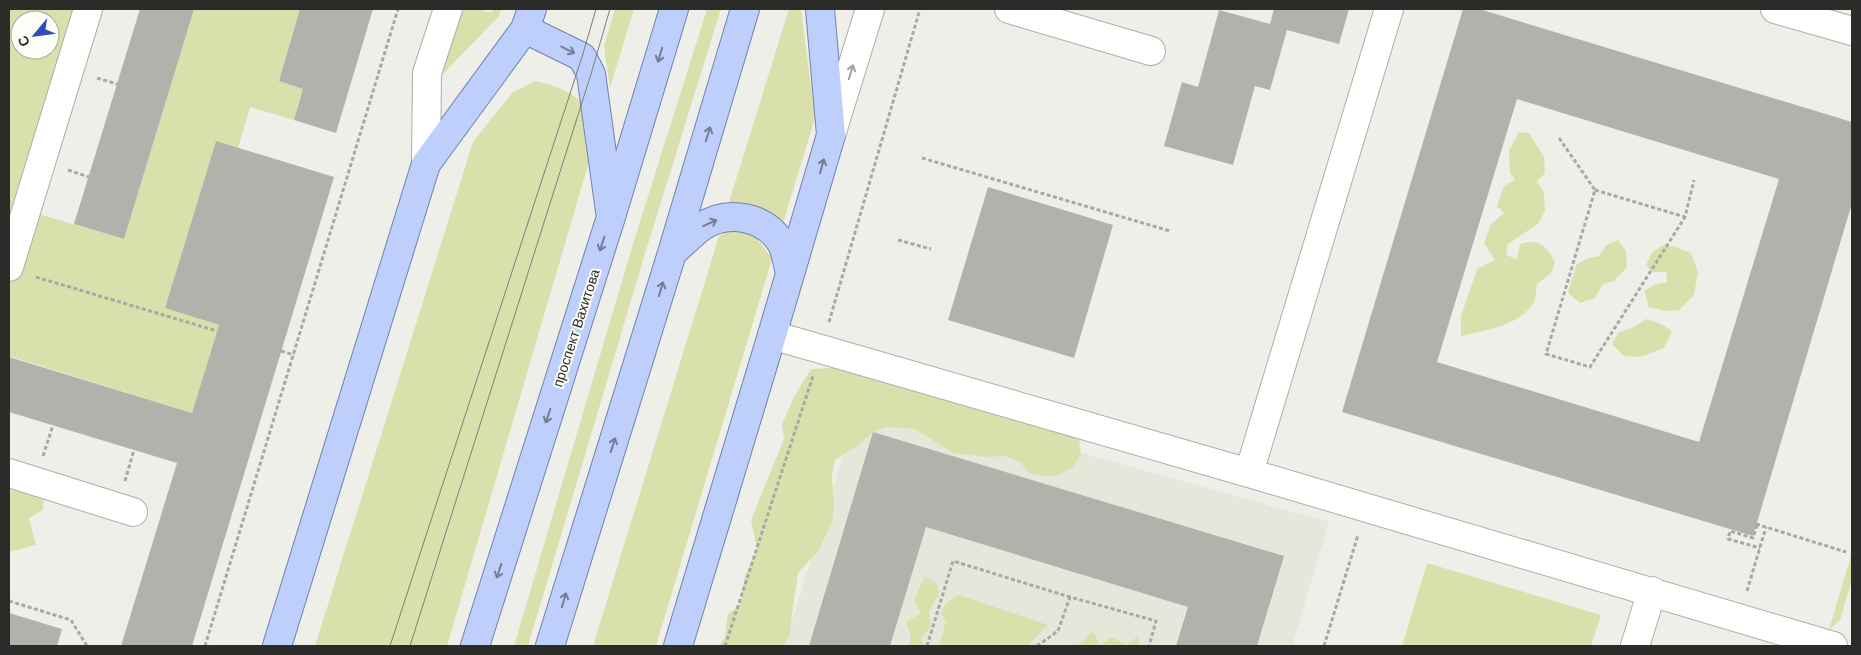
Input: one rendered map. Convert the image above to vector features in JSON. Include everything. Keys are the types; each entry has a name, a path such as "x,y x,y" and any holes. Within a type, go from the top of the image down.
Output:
{"main road":[{"name":"проспект Вахитова","path":"475,646 611,218 674,9"},
{"path":"550,646 672,253 745,9"},
{"path":"678,646 831,135 820,9"},
{"path":"277,646 426,164 528,19 582,58 591,74 611,218"},
{"path":"672,253 702,227 724,217 747,217 769,228 782,245 790,274"}],"street":[{"path":"18,271 88,9"},
{"path":"426,164 428,73 448,9"},
{"path":"831,135 870,9"},
{"path":"1009,9 1151,51"},
{"path":"1249,473 1389,9"},
{"path":"1775,9 1852,31"},
{"path":"772,335 1100,419 1249,473 1833,646"},
{"path":"9,473 133,512"},
{"path":"1636,646 1652,591"}],"path":[{"path":"205,646 398,9"},
{"path":"1559,138 1596,190 1686,218"},
{"path":"922,158 1170,231"},
{"path":"1596,190 1546,354 1590,367 1686,218 1694,180"},
{"path":"898,240 931,249"},
{"path":"18,271 217,331"},
{"path":"281,351 294,354"},
{"path":"1324,646 1366,508"},
{"path":"1760,548 1728,539 1730,531 1753,538 1757,525 1846,552"},
{"path":"1739,618 1766,527"},
{"path":"927,646 953,561 1156,621 1148,646"},
{"path":"1037,646 1058,631 1070,597"},
{"path":"9,601 71,620 87,646"}],"shaded area":[{"path":"863,392 1329,522 1292,646 784,646"}],"green space":[{"path":"9,9 78,9 9,223"},
{"path":"194,9 300,9 279,81 303,89 294,120 250,107 238,148 216,141 165,308 219,325 192,413 9,356 9,275 28,211 124,239"},
{"path":"464,9 477,9 492,13 493,9 501,9 499,16 442,75 452,29"},
{"path":"615,9 634,9 610,88 604,46"},
{"path":"707,9 721,9 647,247 528,646 514,646 633,244"},
{"path":"789,9 801,9 815,118 783,223 752,206 729,202"},
{"path":"535,81 566,91 585,107 591,124 591,155 447,646 315,646 473,142 512,93"},
{"path":"1519,132 1529,133 1544,157 1545,173 1537,182 1544,192 1545,211 1538,224 1508,244 1506,255 1517,259 1520,244 1532,242 1545,248 1555,262 1551,273 1537,284 1534,302 1527,311 1500,326 1461,336 1461,316 1477,269 1495,260 1484,243 1491,224 1504,213 1497,206 1504,186 1515,180 1510,173 1509,151"},
{"path":"730,230 745,233 755,238 772,259 656,646 593,646 719,236"},
{"path":"1618,240 1626,251 1627,267 1614,281 1603,284 1595,298 1580,303 1568,293 1576,265 1588,258 1599,256 1606,245"},
{"path":"1664,245 1691,253 1698,272 1694,295 1679,310 1665,311 1649,307 1644,291 1654,285 1667,282 1666,272 1652,272 1646,265 1653,251"},
{"path":"1646,319 1661,324 1672,331 1664,348 1640,357 1624,356 1612,344 1618,333 1634,327"},
{"path":"847,360 1072,425 1079,438 1081,454 1073,467 1060,475 1046,477 1029,473 1020,462 1005,456 986,457 953,453 915,429 885,427 873,432 861,443 835,460 832,475 834,506 832,522 819,550 798,573 789,636 784,646 719,646 725,637 728,614 740,605 745,576 757,549 751,520 784,439 782,424 794,397 811,369 833,368"},
{"path":"9,490 44,496 43,510 29,518 36,545 9,552"},
{"path":"1852,552 1852,580 1840,620 1829,630"},
{"path":"1427,563 1601,615 1591,646 1402,646"},
{"path":"925,576 937,584 939,594 929,611 931,627 921,638 925,646 909,646 911,638 906,622 921,613 914,600"},
{"path":"959,595 1048,625 1027,646 943,646 940,644 946,621 941,613 946,603"},
{"path":"1093,631 1100,646 1077,646"},
{"path":"1138,636 1139,646 1100,646 1111,637 1127,645"}],"building":[{"path":"140,9 194,9 124,239 74,224"},
{"path":"300,9 373,9 336,133 294,120 303,89 279,81"},
{"path":"1274,9 1349,9 1339,44 1287,30 1270,90 1255,86 1233,165 1164,146 1182,82 1198,87 1219,10 1270,24"},
{"path":"1463,9 1479,9 1852,122 1852,203 1753,536 1342,412","holes":["1517,99 1779,179 1699,442 1437,362"]},
{"path":"216,141 334,177 192,646 121,646 177,463 9,412 9,357 192,413 219,325 165,308"},
{"path":"988,187 1113,225 1074,358 948,320"},
{"path":"873,432 1284,556 1257,646 1176,646 1188,607 926,527 890,646 809,646"},
{"path":"9,613 62,629 57,646 9,646"}],"tram line":[{"path":"390,646 596,9"},
{"path":"410,646 610,9"}]}
